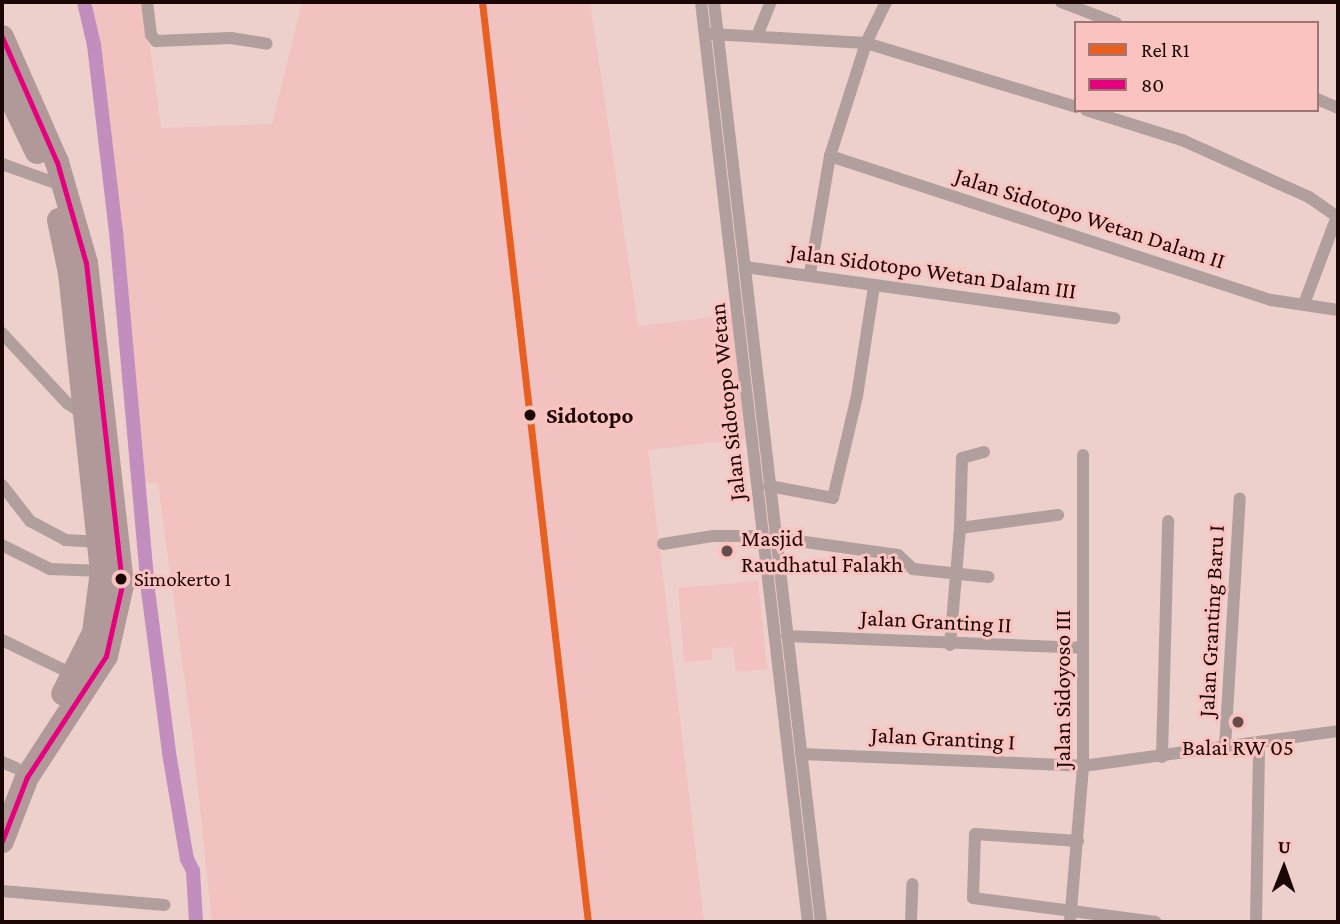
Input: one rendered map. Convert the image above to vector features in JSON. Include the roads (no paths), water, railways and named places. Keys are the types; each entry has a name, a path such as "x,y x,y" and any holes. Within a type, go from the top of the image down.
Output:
{"highway":[{"path":"2,37 86,263 98,344 122,585 106,656 27,777 2,841"},
{"path":"2,80 57,184 103,571 94,633 74,675 9,765 2,797"}],"street":[{"path":"147,2 156,41 231,38 267,44"},
{"name":"Jalan Sidotopo Wetan","path":"701,2 805,830 821,922"},
{"name":"Jalan Sidotopo Wetan","path":"715,2 769,486 769,537 787,636 801,754 807,922"},
{"path":"757,36 771,2"},
{"path":"810,273 830,156 866,43 886,2"},
{"path":"1061,2 1111,21"},
{"path":"705,34 866,43 1074,106"},
{"path":"1319,100 1338,107"},
{"path":"1092,112 1182,140 1309,197 1338,216 1304,304"},
{"path":"2,164 28,160 35,146"},
{"name":"Jalan Sidotopo Wetan Dalam II","path":"830,156 1271,300 1338,310"},
{"path":"2,164 57,184"},
{"name":"Jalan Sidotopo Wetan Dalam III","path":"746,267 810,273 874,286 1114,318"},
{"path":"769,486 832,499 844,453 874,286"},
{"path":"2,332 67,403 86,416"},
{"path":"950,645 953,573 960,528 962,458 984,452"},
{"name":"Jalan Sidoyoso III","path":"1071,917 1083,766 1083,456"},
{"path":"2,485 30,521 65,540 101,542"},
{"name":"Jalan Granting Baru I","path":"1225,747 1240,498"},
{"path":"960,528 1058,515"},
{"path":"1162,757 1168,521"},
{"path":"663,544 713,536 769,537 898,555 913,569 989,577"},
{"path":"2,545 50,569 103,571"},
{"name":"Jalan Granting II","path":"787,636 872,637 950,645 1083,648"},
{"path":"2,640 74,675"},
{"name":"Jalan Granting I","path":"801,754 1083,766 1338,731"},
{"path":"1256,922 1259,742"},
{"path":"1078,841 975,834 973,898 1071,917 1155,922"},
{"path":"911,922 912,884"},
{"path":"2,891 164,905"}],"waterway":[{"path":"84,2 94,45 116,231 149,598 170,759 187,859 193,871 196,922"}],"rail line":[{"name":"R1","path":"482,2 588,922"}],"place":[{"name":"Sidotopo","path":"530,415"},
{"name":"Masjid Raudhatul Falakh","path":"727,551"},
{"name":"Simokerto 1","path":"121,579"},
{"name":"Balai RW 05","path":"1238,722"}]}
